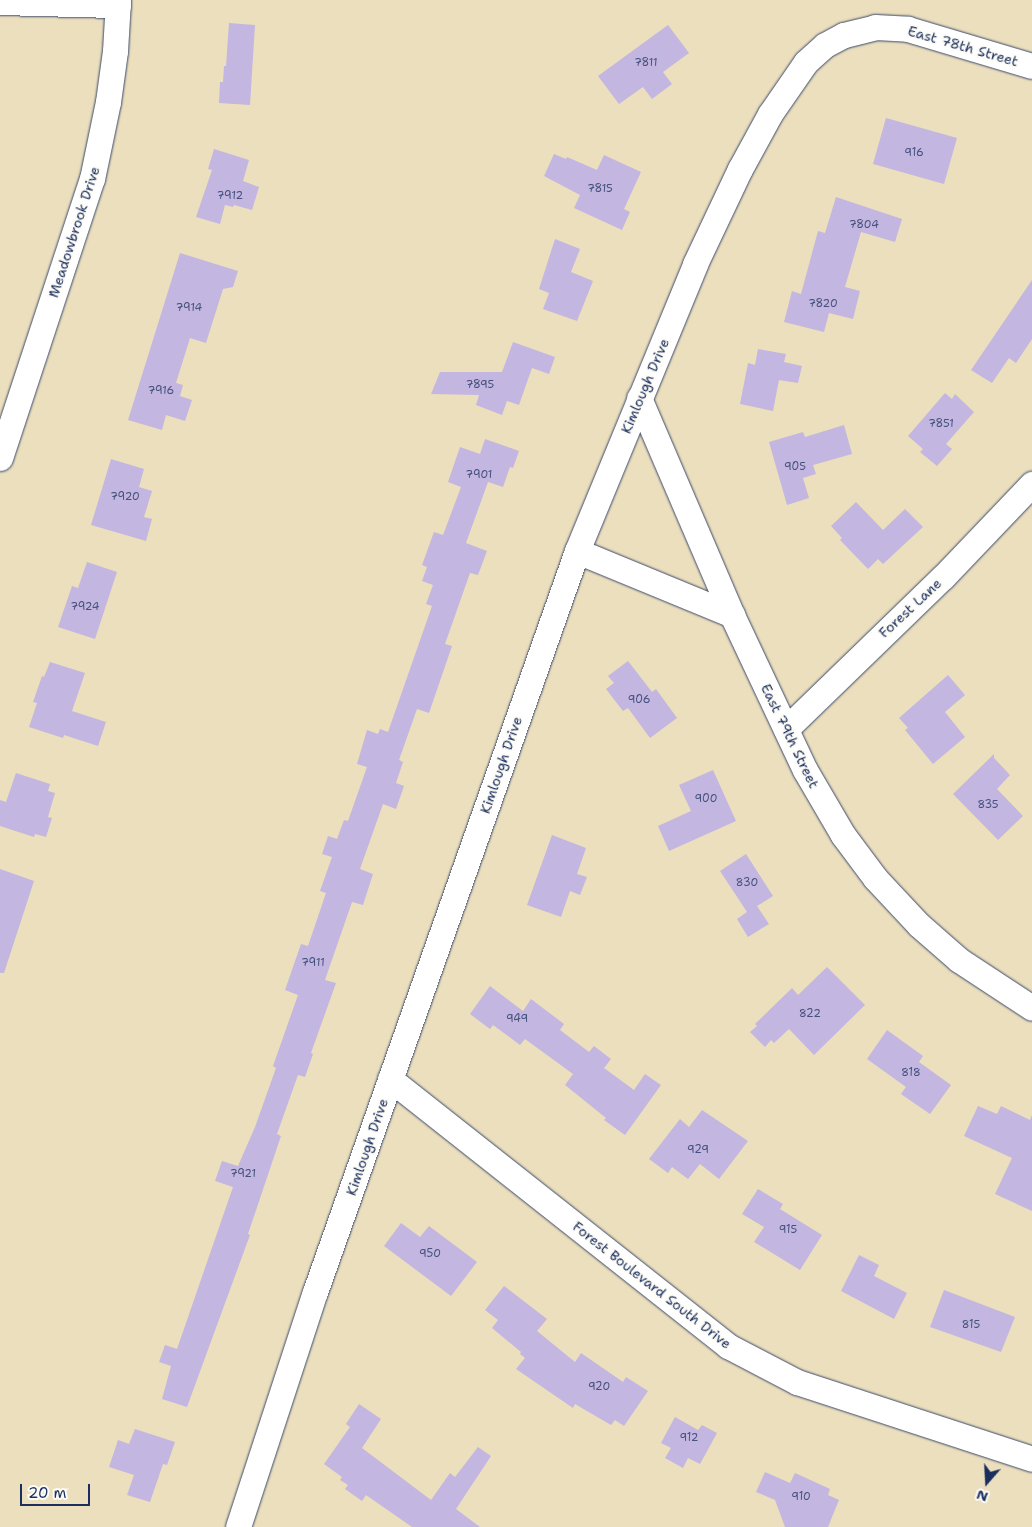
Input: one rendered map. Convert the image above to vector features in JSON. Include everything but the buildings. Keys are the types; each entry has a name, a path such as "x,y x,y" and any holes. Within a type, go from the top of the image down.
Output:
{"street":[{"path":"0,2 118,3"},
{"name":"Meadowbrook Drive","path":"0,458 92,178 108,102 118,3"},
{"name":"East 78th Street","path":"836,39 854,31 875,27 908,29 1032,66"},
{"name":"Kimlough Drive","path":"238,1527 315,1292 577,551 698,258 740,169 770,114 796,75 817,51 836,39"},
{"name":"East 79th Street","path":"639,398 732,615 805,770 843,835 896,902 960,960 1032,1008"},
{"name":"Forest Lane","path":"786,729 943,577 1032,484"},
{"path":"577,551 732,615"},
{"name":"Forest Boulevard South Drive","path":"390,1079 728,1346 792,1380 1032,1459"}]}
